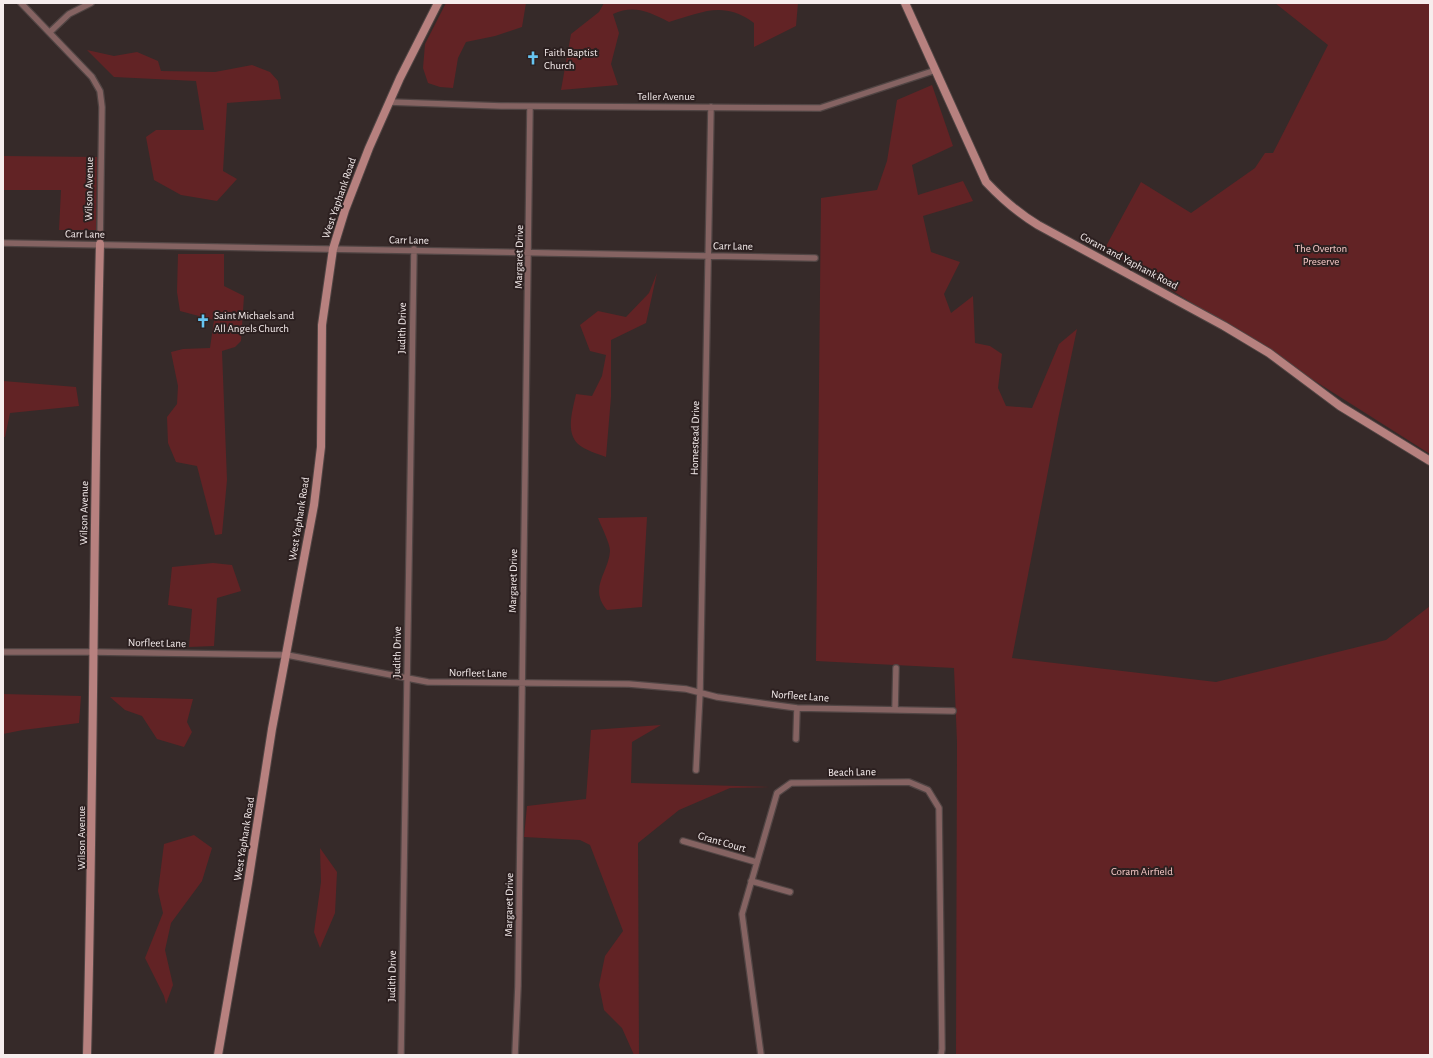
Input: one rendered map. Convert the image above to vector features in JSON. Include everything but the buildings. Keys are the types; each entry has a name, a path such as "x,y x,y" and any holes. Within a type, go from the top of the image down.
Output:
{"street":[{"name":"Wilson Avenue","path":"21,3 92,77 100,91 102,108 93,652 91,884 87,1055"},
{"path":"50,32 69,14 91,3"},
{"name":"West Yaphank Road","path":"218,1055 248,884 272,729 314,505 321,446 322,325 333,249 345,210 369,148 438,3"},
{"name":"Coram and Yaphank Road","path":"905,3 986,182 1016,211 1038,225 1150,284 1269,353 1340,406 1430,461"},
{"name":"Teller Avenue","path":"390,102 530,107 820,108 936,70"},
{"name":"Margaret Drive","path":"515,1055 518,986 530,107"},
{"name":"Homestead Drive","path":"696,770 700,692 711,107"},
{"name":"Carr Lane","path":"3,243 414,249 529,253 815,258"},
{"name":"Judith Drive","path":"401,1055 414,249"},
{"name":"Norfleet Lane","path":"3,652 287,655 326,664 428,682 629,684 700,692 717,697 797,708 953,712"},
{"path":"895,710 896,668"},
{"path":"796,739 797,708"},
{"name":"Beach Lane","path":"761,1055 742,914 777,793 791,783 910,782 928,790 939,808 942,952 941,1055"},
{"name":"Grant Court","path":"683,841 756,862"},
{"path":"751,881 790,892"}],"green space":[{"path":"446,3 526,3 522,27 495,36 466,42 458,58 453,88 440,87 428,83 423,68 425,44"},
{"path":"604,3 798,3 796,26 754,47 754,23 743,16 732,12 712,10 669,22 642,10 621,11 613,14 619,33 611,64 618,85 561,90 571,34 599,12"},
{"name":"The Overton Preserve","path":"1275,3 1430,3 1430,454 1105,248 1141,182 1191,213 1255,168 1265,153 1273,153 1328,45"},
{"path":"87,50 114,56 137,52 158,61 161,71 215,72 252,65 270,72 278,81 281,99 227,103 223,171 237,179 217,201 181,195 154,180 146,137 156,130 204,130 196,81 114,77"},
{"name":"Coram Airfield","path":"932,85 953,146 912,165 918,195 963,181 973,201 923,216 931,252 960,262 944,294 951,313 973,296 975,343 990,346 1002,354 998,388 1006,406 1032,408 1059,344 1077,329 1012,658 1216,682 1386,640 1430,606 1430,1055 956,1055 957,742 954,668 816,661 821,198 877,190 887,161 897,100"},
{"path":"3,156 97,157 96,230 59,230 61,190 3,190"},
{"path":"178,254 224,254 224,286 244,296 241,341 235,347 222,351 227,480 222,534 215,535 197,466 176,462 168,443 167,417 177,404 178,386 171,352 183,349 210,348 214,320 180,311 177,292"},
{"path":"657,273 646,323 611,340 611,397 606,457 592,452 578,444 572,433 571,420 576,394 592,396 602,376 606,355 590,351 580,325 598,311 626,317 649,293"},
{"path":"3,381 76,387 79,406 10,413 5,437 3,437"},
{"path":"647,517 642,607 607,610 599,594 599,587 609,559 610,548 598,518"},
{"path":"213,563 232,565 241,591 217,598 214,646 189,647 192,609 168,605 172,567"},
{"path":"3,694 81,696 79,723 3,734"},
{"path":"110,697 193,699 187,722 192,732 184,747 157,739 142,716 125,710"},
{"path":"661,725 632,742 631,783 770,787 730,788 679,810 638,843 639,1055 634,1055 622,1028 604,1010 599,985 605,956 623,931 590,845 580,840 524,837 527,806 586,799 591,730"},
{"path":"194,835 212,848 202,881 171,923 165,950 173,985 166,1004 164,996 145,958 163,913 158,891 164,844"},
{"path":"320,848 337,872 335,913 320,948 314,932 321,882"}],"place":[{"name":"Faith Baptist Church","path":"533,58"},
{"name":"Saint Michaels and All Angels Church","path":"203,321"}]}
